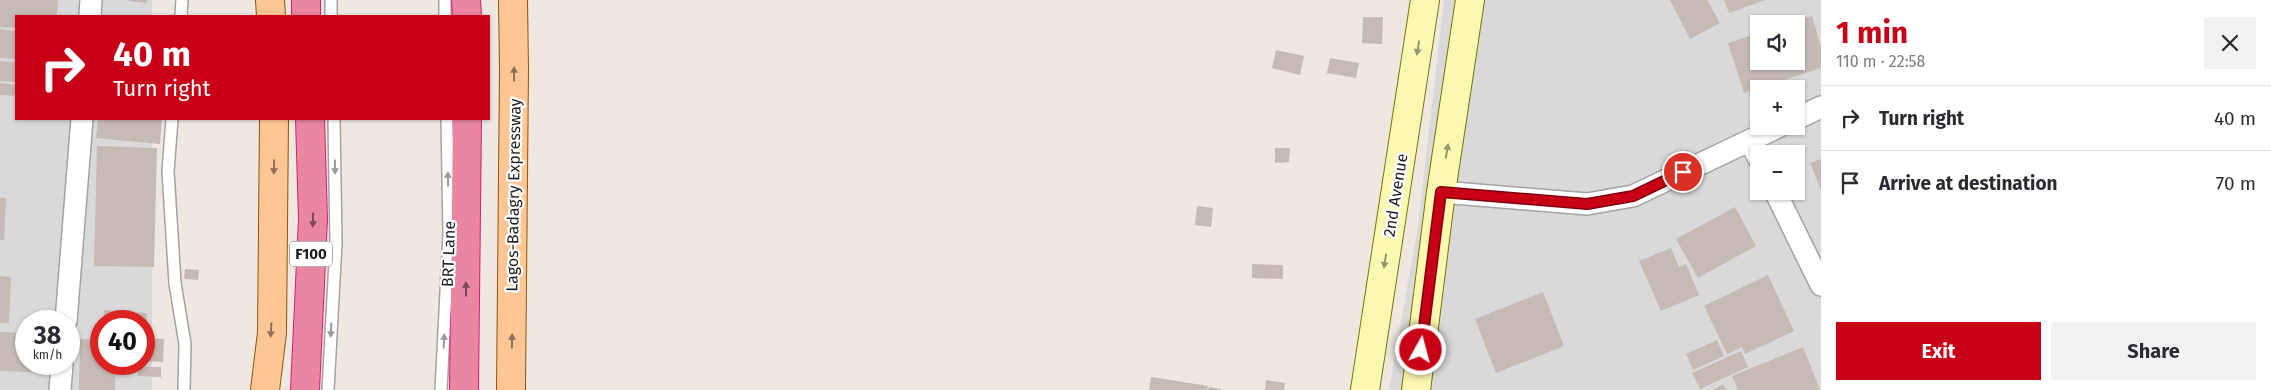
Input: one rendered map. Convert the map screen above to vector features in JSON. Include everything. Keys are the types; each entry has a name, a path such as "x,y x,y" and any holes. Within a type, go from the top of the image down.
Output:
{"highway":[{"path":"306,0 306,15"},
{"path":"466,0 466,15"},
{"name":"F100","path":"305,390 313,219 310,120"},
{"path":"464,390 467,120"}],"main road":[{"path":"270,0 271,15"},
{"name":"Lagos-Badagry Expressway","path":"511,390 513,0"},
{"path":"265,390 272,333 274,120"}],"street":[{"path":"90,15 91,0"},
{"name":"2nd Avenue","path":"1365,390 1425,0"},
{"path":"1416,390 1441,192 1470,0"},
{"path":"1805,114 1821,107"},
{"path":"67,310 82,120"},
{"path":"1759,145 1770,135"},
{"path":"1441,192 1587,204 1633,196 1750,152"},
{"path":"1779,200 1821,285"},
{"path":"60,390 61,375"}],"lane":[{"path":"181,15 182,0"},
{"path":"331,0 331,15"},
{"path":"445,0 445,15"},
{"path":"172,120 168,171 174,283 186,344 184,390"},
{"path":"328,390 336,243 334,120"},
{"name":"BRT Lane","path":"441,390 449,232 447,120"}],"shaded area":[{"path":"0,0 152,0 152,15 15,15 15,120 152,120 152,310 90,310 90,375 152,375 152,390 0,390"},
{"path":"1444,0 1821,0 1821,390 1389,390 1418,226"}],"building":[{"path":"0,0 58,0 57,15 15,15 15,28 0,27"},
{"path":"147,0 147,3 128,1"},
{"path":"1670,0 1707,0 1720,23 1690,39"},
{"path":"1724,0 1765,0 1729,13"},
{"path":"1812,16 1821,47 1821,68 1784,80 1750,80 1750,91 1744,93 1728,43 1750,36 1750,70 1805,70 1805,18"},
{"path":"1363,17 1383,17 1382,44 1362,43"},
{"path":"0,29 15,31 15,59 0,58"},
{"path":"1276,50 1304,56 1300,75 1272,68"},
{"path":"1330,58 1359,63 1356,78 1327,73"},
{"path":"0,61 15,62 15,82 0,81"},
{"path":"0,83 15,85 15,96 0,95"},
{"path":"98,120 162,120 160,144 96,138"},
{"path":"97,146 157,148 154,267 94,266"},
{"path":"1275,148 1290,148 1289,162 1275,163"},
{"path":"1821,159 1821,190 1810,163"},
{"path":"0,198 6,198 4,240 0,240"},
{"path":"1197,206 1213,208 1211,227 1195,225"},
{"path":"1735,207 1756,246 1698,278 1676,239"},
{"path":"1671,248 1679,267 1686,264 1699,295 1661,311 1639,261"},
{"path":"1252,264 1283,265 1283,279 1252,278"},
{"path":"185,269 199,270 198,280 184,279"},
{"path":"1768,275 1794,331 1745,354 1742,347 1727,354 1704,306"},
{"path":"0,276 11,277 9,323 0,323"},
{"path":"1543,292 1564,346 1496,373 1475,319"},
{"path":"0,332 15,333 15,371 0,371"},
{"path":"155,338 164,339 163,362 155,361"},
{"path":"80,339 90,339 90,375 116,375 115,390 79,390"},
{"path":"1717,340 1724,356 1693,370 1686,354"},
{"path":"1803,347 1820,390 1738,390 1732,376"},
{"path":"1741,351 1748,367 1700,389 1692,373"},
{"path":"155,367 161,367 161,377 138,376 155,375"},
{"path":"1151,377 1208,386 1207,390 1149,390"},
{"path":"1266,380 1285,383 1284,390 1265,390"},
{"path":"1723,384 1727,390 1713,390"},
{"path":"1209,387 1221,389 1221,390 1208,390"}],"route":[{"path":"1421,350 1441,192 1587,204 1633,196 1683,172"}]}
